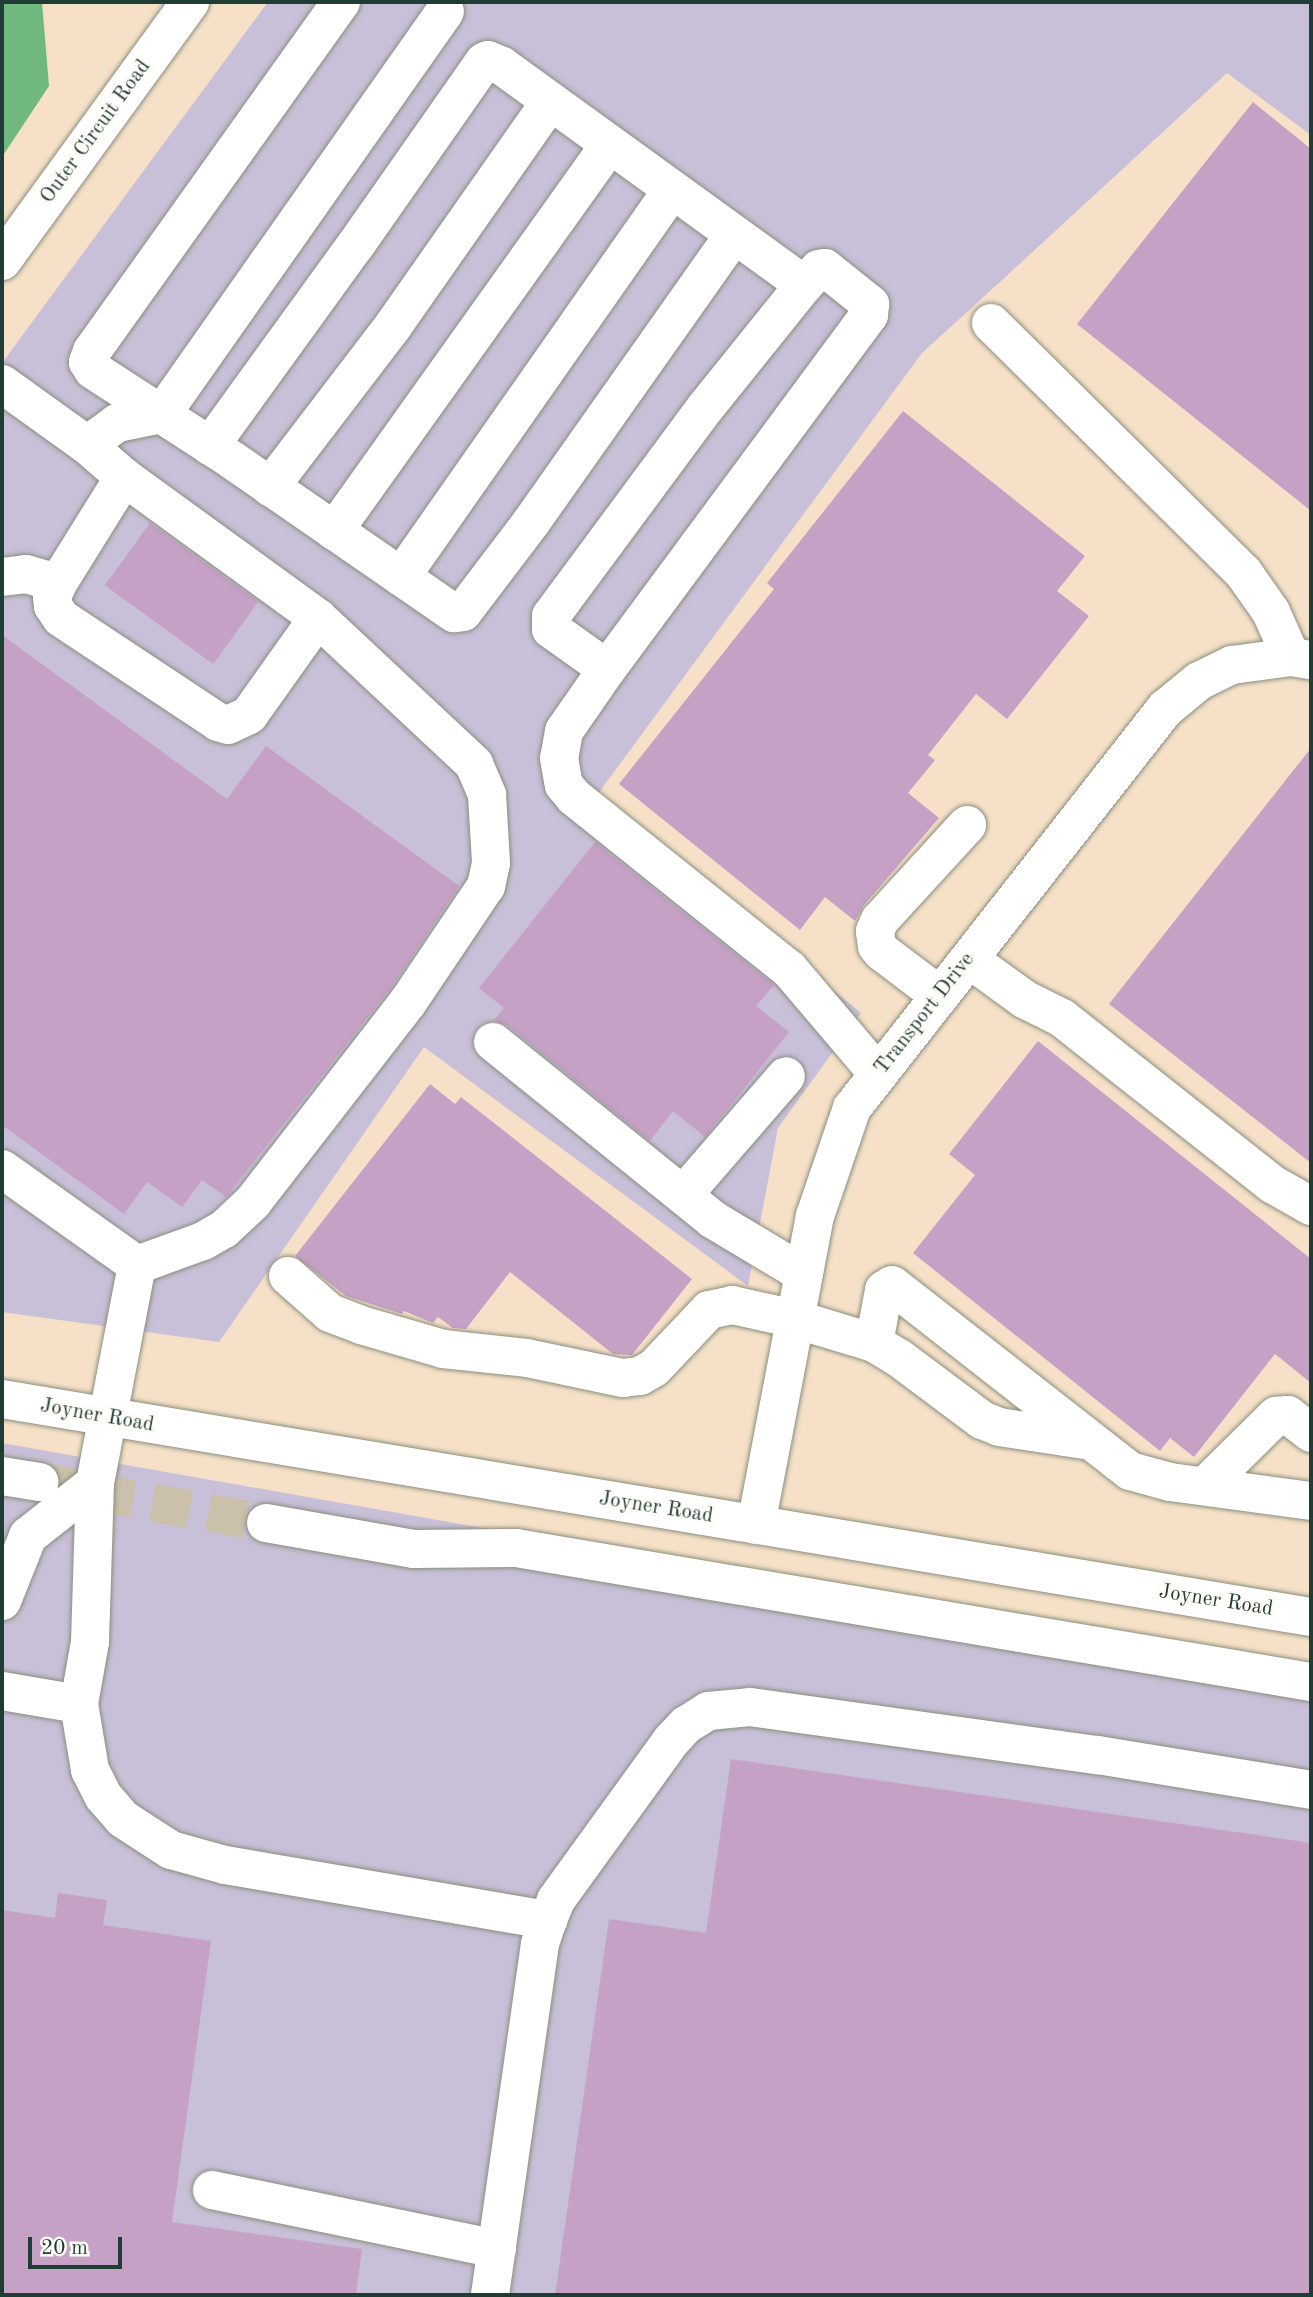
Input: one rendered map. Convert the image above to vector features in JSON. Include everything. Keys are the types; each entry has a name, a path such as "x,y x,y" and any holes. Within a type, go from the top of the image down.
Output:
{"street":[{"name":"Outer Circuit Road","path":"2,261 190,2"},
{"path":"341,2 88,362 93,370 270,486 454,613 463,612 532,521 734,235"},
{"path":"87,445 117,423 162,414 445,12"},
{"path":"210,446 484,62 494,61 804,285"},
{"path":"270,486 393,326 550,102"},
{"path":"334,531 609,145"},
{"path":"401,577 672,190"},
{"path":"607,669 551,629 551,616 705,408 804,285 818,269 824,268 870,304 871,309 607,669 564,731 559,758 564,785 573,797 789,969 878,1074"},
{"path":"990,323 1243,572 1301,659"},
{"path":"2,384 87,445 124,477 318,618 474,764 486,795 491,863 486,886 408,1002 253,1202 224,1229 203,1241 137,1265"},
{"path":"124,477 58,583 52,597 53,606 61,618 218,722 228,725 249,715 318,618"},
{"path":"2,577 26,574 58,583"},
{"name":"Transport Drive","path":"756,1525 815,1216 852,1108 1165,709 1199,681 1232,665 1301,659"},
{"path":"940,996 882,953 877,946 876,931 880,920 967,825"},
{"path":"969,959 1024,999 1062,1018 1272,1184 1311,1206"},
{"path":"493,1042 683,1195 744,1240 804,1274"},
{"path":"683,1195 786,1076"},
{"path":"2,1169 137,1265"},
{"path":"137,1265 95,1483 90,1642 79,1704 90,1770 103,1796 123,1819 172,1850 225,1865 548,1920"},
{"path":"288,1276 330,1313 361,1325 443,1349 527,1359 623,1378 640,1376 654,1367 709,1310 732,1305 874,1343 899,1358 982,1420 999,1427 1091,1441"},
{"path":"874,1343 884,1290 892,1285 1129,1471 1145,1477 1311,1501"},
{"name":"Joyner Road","path":"2,1399 1311,1617"},
{"path":"1205,1486 1276,1416 1288,1415 1311,1433"},
{"path":"2,1476 40,1482"},
{"path":"2,1601 15,1535 95,1483"},
{"path":"265,1524 414,1549 516,1548 1311,1682"},
{"path":"2,1691 79,1704"},
{"path":"490,2295 540,1944 548,1920 556,1900 671,1741 686,1725 708,1711 750,1707 1098,1755 1311,1790"},
{"path":"212,2190 497,2249"}],"shaded area":[{"path":"268,2 1311,2 1311,135 1227,73 922,353 597,795 861,1013 778,1128 748,1286 424,1047 219,1342 2,1312 2,363"},
{"path":"2,1443 845,1592 1311,1664 1311,2295 2,2295"}],"green space":[{"path":"2,2 42,2 49,86 2,157"}],"building":[{"path":"1253,102 1311,149 1311,511 1077,324"},
{"path":"903,411 1085,556 1057,591 1089,616 1007,719 976,694 928,755 935,760 908,793 939,818 864,905 855,921 825,897 800,930 619,784 774,589 767,583"},
{"path":"150,523 258,602 213,664 105,585"},
{"path":"2,635 227,799 266,746 459,886 390,989 226,1197 202,1180 182,1207 147,1182 124,1214 2,1125"},
{"path":"1311,748 1311,1163 1109,1004"},
{"path":"595,842 774,985 756,1006 789,1032 705,1137 673,1111 650,1141 507,1025 494,1020 504,1008 479,988"},
{"path":"1038,1041 1311,1259 1311,1383 1275,1354 1194,1457 1170,1438 1160,1451 913,1253 975,1175 949,1154"},
{"path":"430,1084 455,1104 461,1097 692,1279 632,1355 613,1354 510,1272 466,1329 453,1328 438,1317 433,1323 404,1311 402,1314 346,1296 295,1256"},
{"path":"731,1759 1311,1843 1311,2295 555,2295 609,1919 706,1933"},
{"path":"58,1893 107,1900 103,1925 211,1941 172,2222 362,2249 356,2295 2,2295 2,1910 55,1918"}],"tunnel":[{"path":"40,1482 266,1523"}]}
